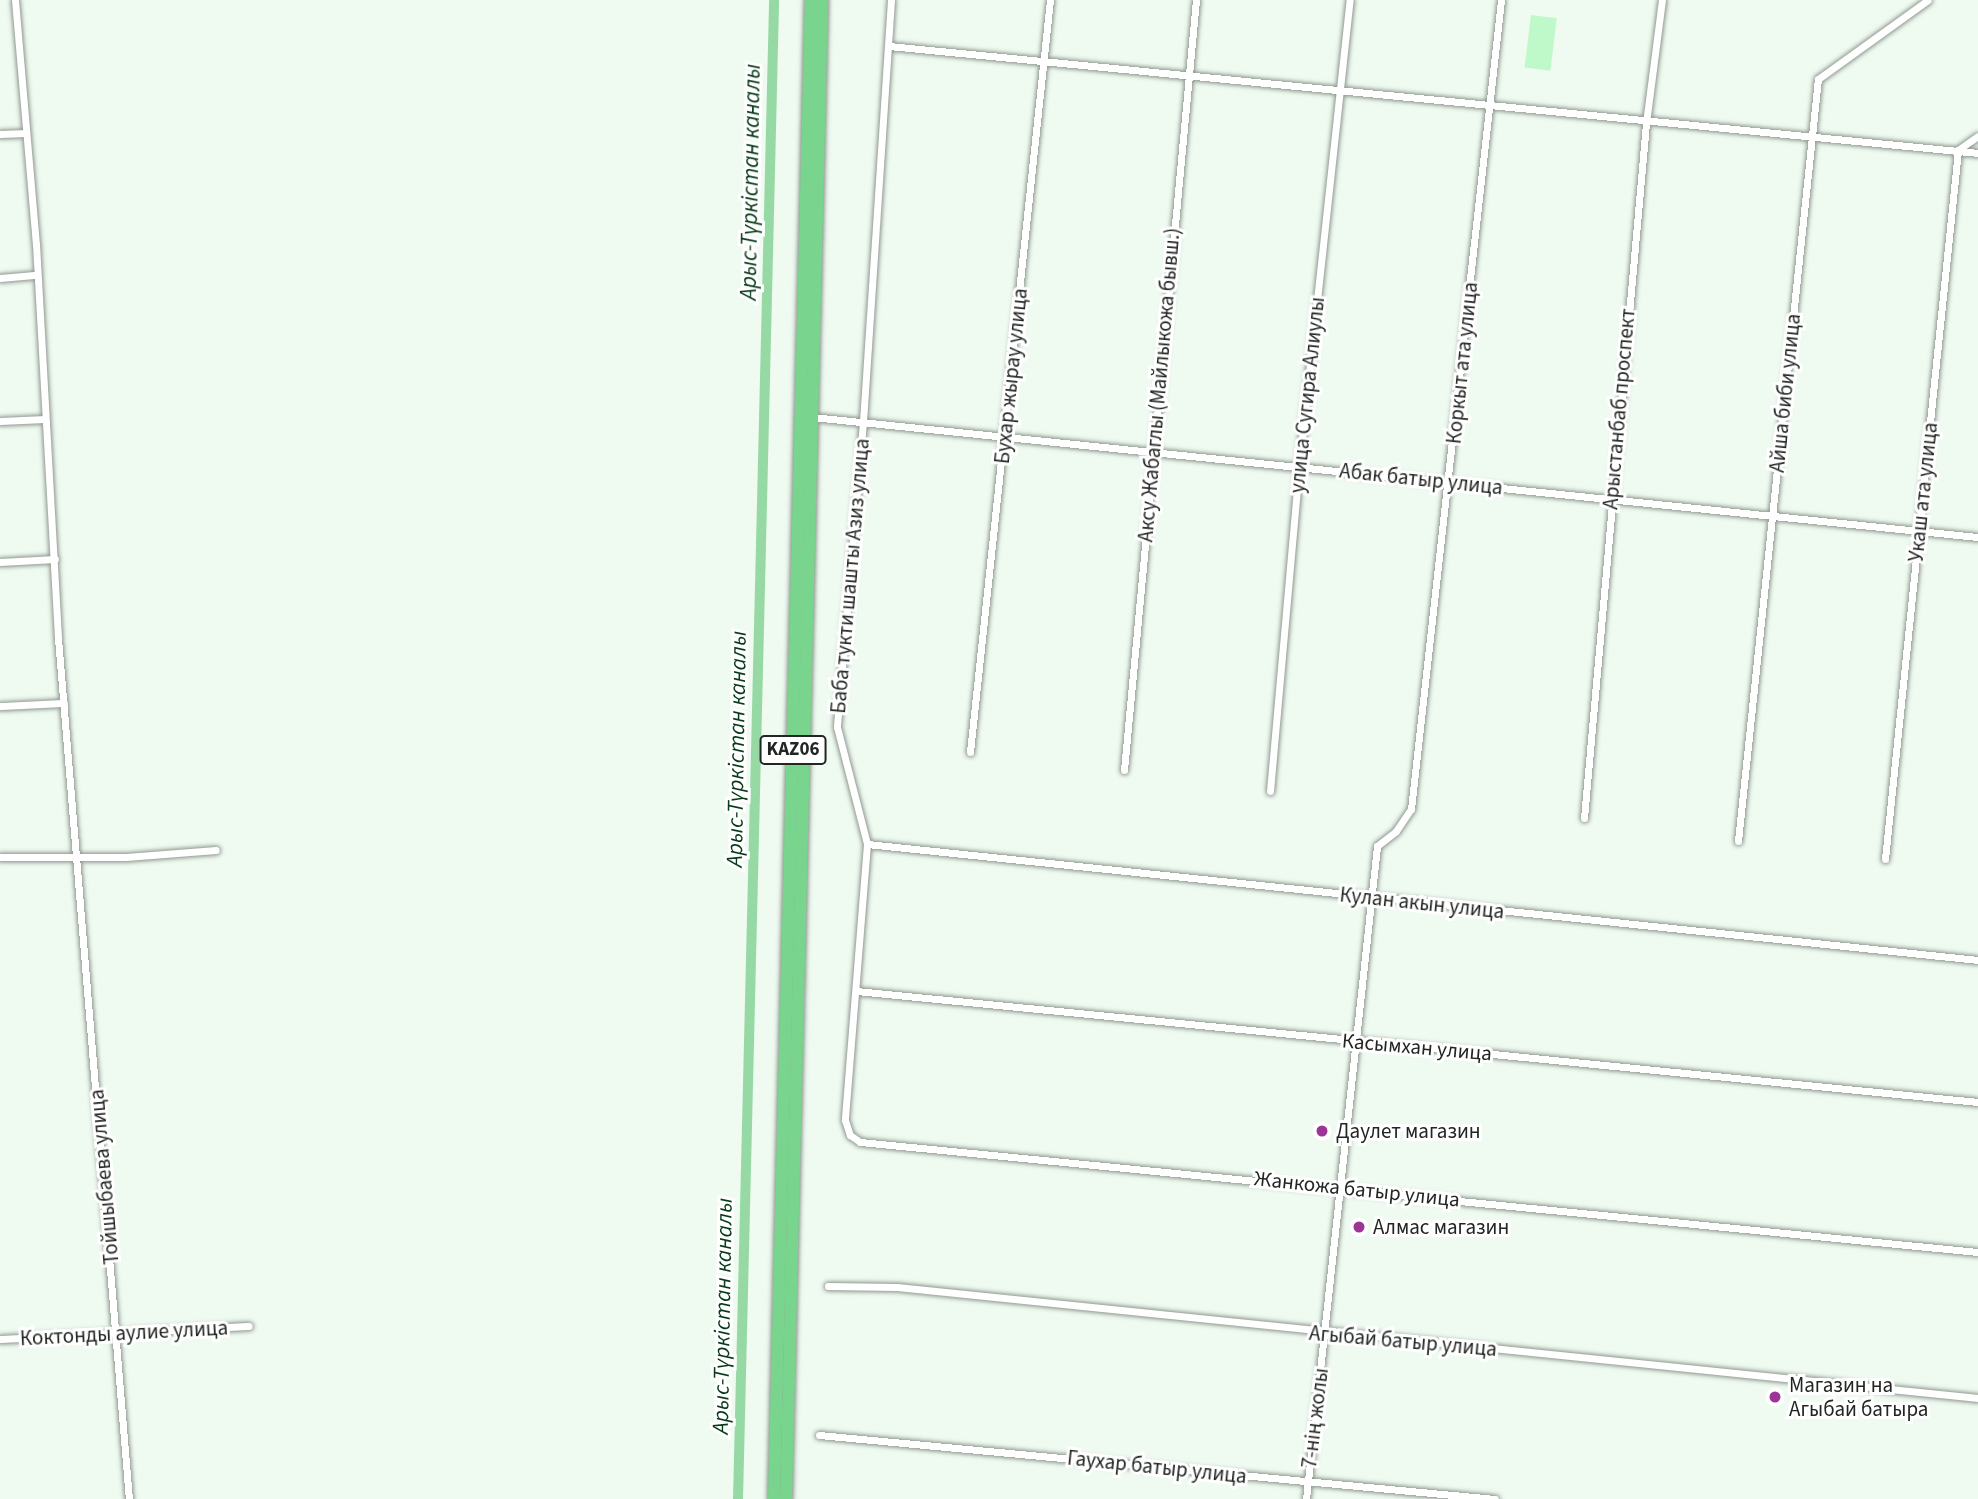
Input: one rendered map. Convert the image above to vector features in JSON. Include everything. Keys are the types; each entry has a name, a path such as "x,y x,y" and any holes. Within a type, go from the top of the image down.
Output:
{"highway":[{"name":"KАZ06","path":"774,1499 811,0"},
{"name":"KАZ06","path":"786,1499 822,0"}],"street":[{"name":"Тойшыбаева улица","path":"15,0 37,275 64,703 129,1499"},
{"name":"Баба тукти шашты Азиз улица","path":"860,1142 850,1135 845,1120 867,844 836,727 863,422 891,0"},
{"name":"Бухар жырау улица","path":"970,752 1046,62 1050,0"},
{"name":"Аксу Жабаглы (Майлыкожа бывш.)","path":"1124,770 1196,0"},
{"name":"улица Сугира Алиулы","path":"1270,791 1298,466 1350,0"},
{"name":"Коркыт ата улица","path":"1411,808 1501,0"},
{"name":"Арыстанбаб проспект","path":"1584,818 1610,500 1646,123 1662,0"},
{"name":"Айша биби улица","path":"1738,841 1818,79 1928,0"},
{"path":"889,46 1646,123 1978,153"},
{"path":"0,134 26,132"},
{"path":"1958,150 1978,136"},
{"name":"Укаш ата улица","path":"1885,859 1958,150"},
{"path":"0,278 37,275"},
{"name":"Абак батыр улица","path":"812,417 1152,449 1610,500 1978,537"},
{"path":"0,421 45,419"},
{"path":"0,562 55,559"},
{"path":"0,706 64,703"},
{"name":"7-нің жолы","path":"1306,1499 1341,1186 1369,897 1377,846 1396,831 1411,808"},
{"name":"Кулан акын улица","path":"867,844 1978,960"},
{"path":"0,857 125,857 216,850"},
{"name":"Касымхан улица","path":"856,991 1978,1102"},
{"name":"Жанкожа батыр улица","path":"860,1142 1341,1186 1978,1252"},
{"name":"Агыбай батыр улица","path":"828,1286 897,1287 1325,1334 1978,1398"},
{"name":"Коктонды аулие улица","path":"0,1339 249,1326"},
{"name":"Гаухар батыр улица","path":"819,1436 1495,1499"}],"green space":[{"path":"1531,15 1557,18 1550,71 1525,68"}],"waterway":[{"name":"Арыс-Түркістан каналы","path":"738,1499 774,0"}],"place":[{"name":"Даулет магазин","path":"1322,1131"},
{"name":"Алмас магазин","path":"1359,1227"},
{"name":"Магазин на Агыбай батыра","path":"1775,1397"}]}
